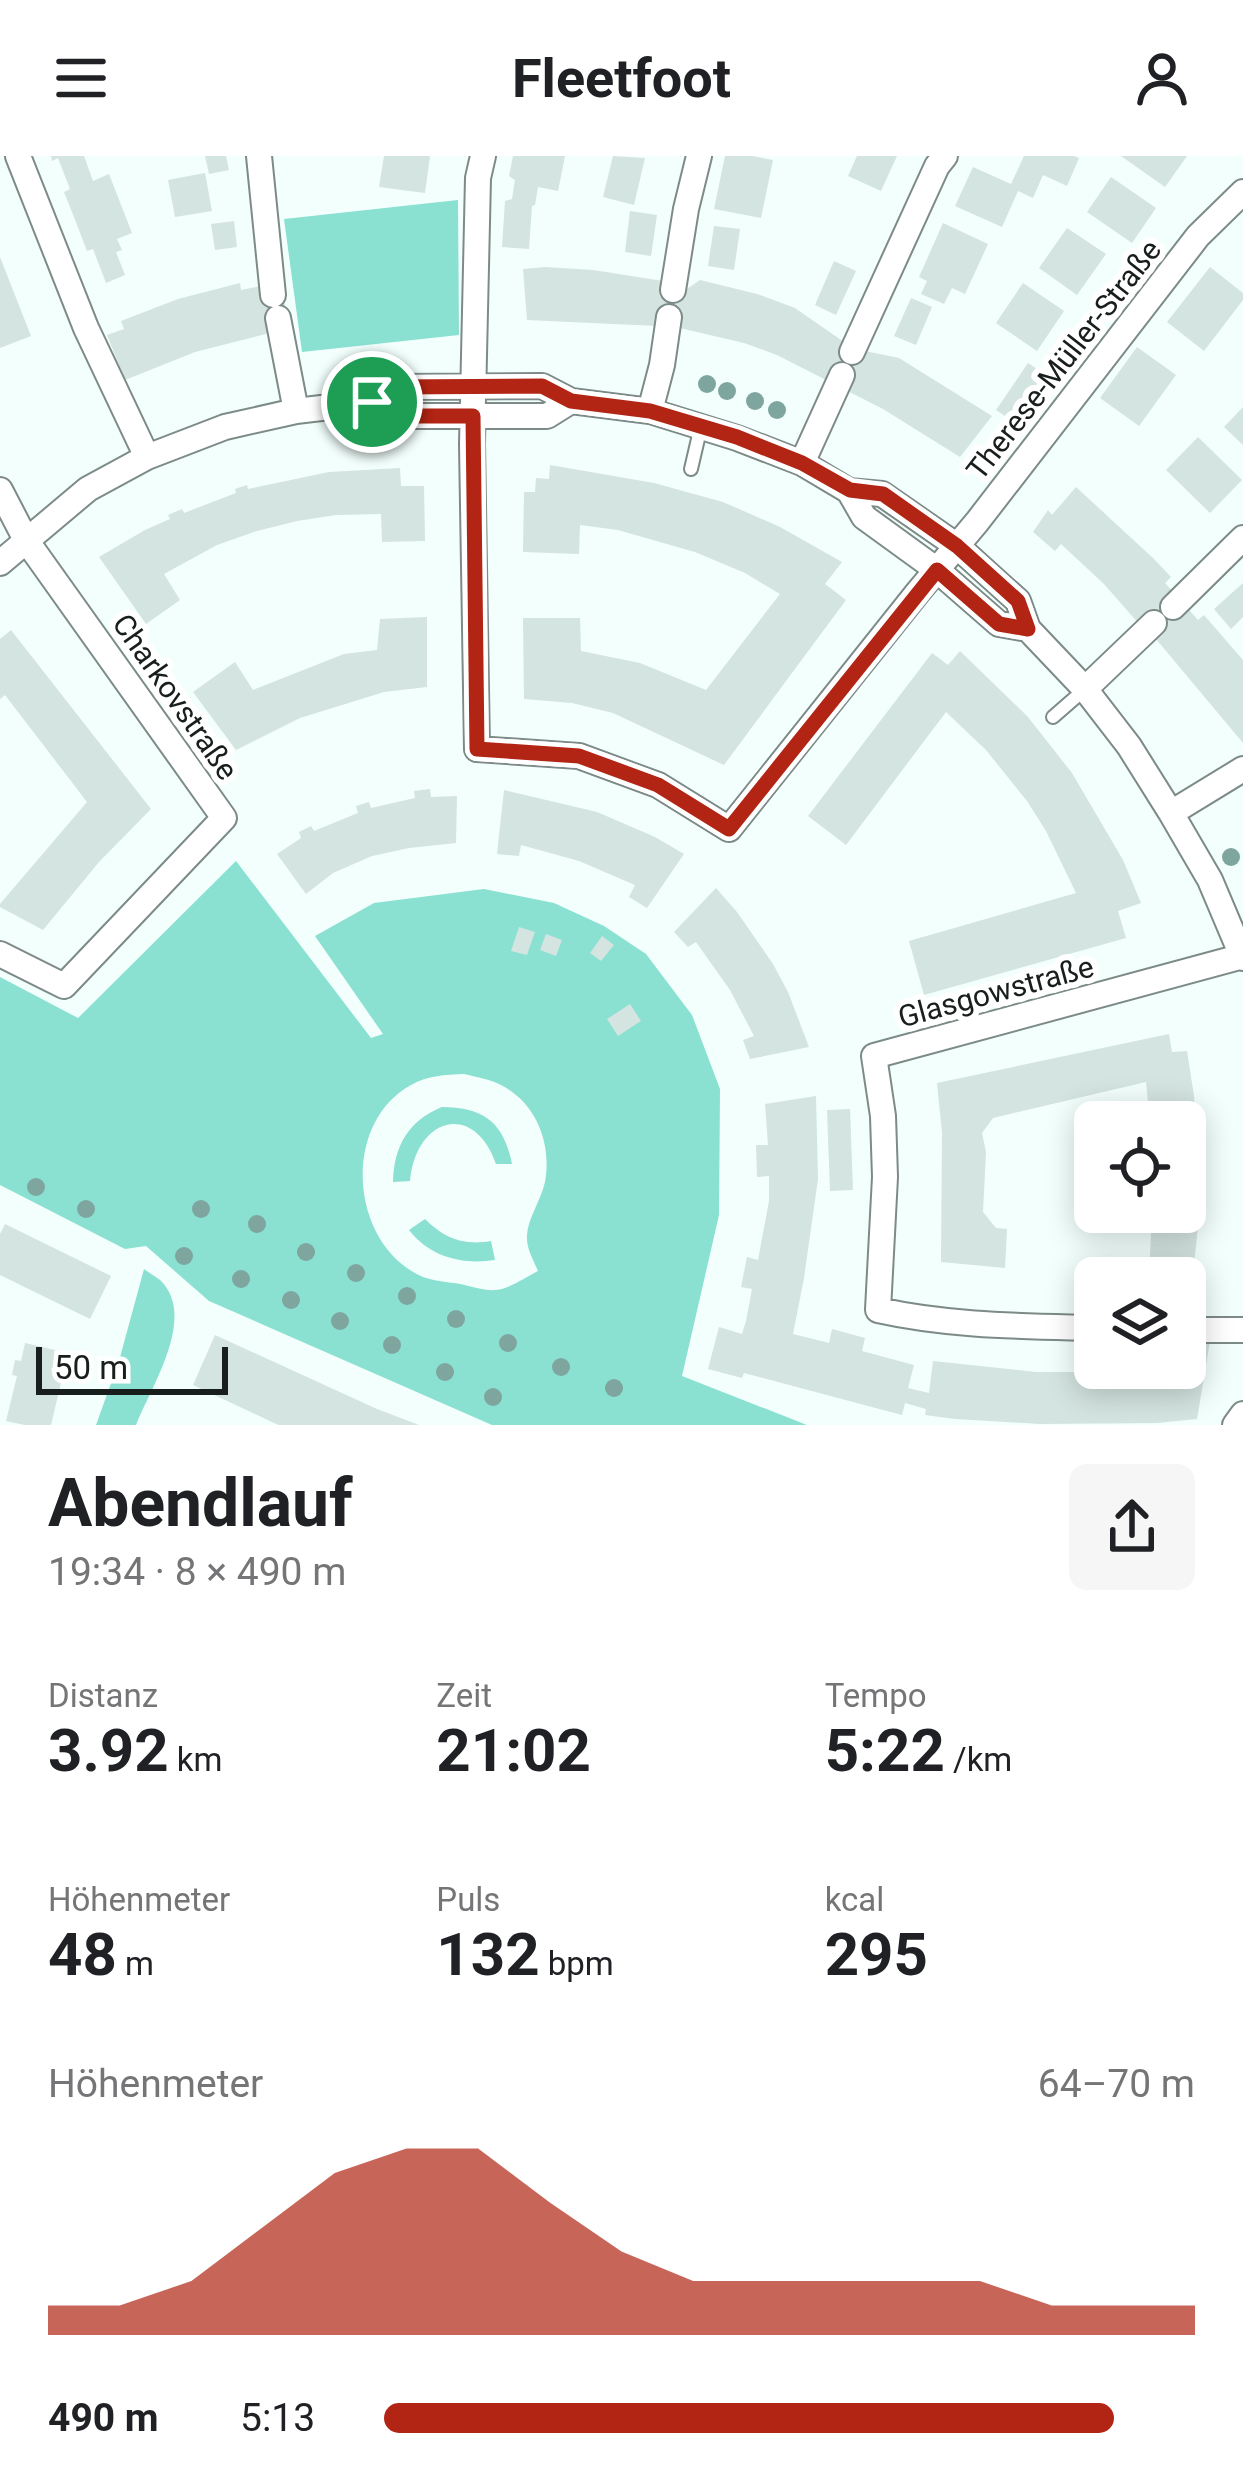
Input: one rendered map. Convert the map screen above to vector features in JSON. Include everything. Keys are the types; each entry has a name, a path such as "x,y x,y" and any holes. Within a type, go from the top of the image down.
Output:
{"street":[{"path":"19,156 86,328 146,457"},
{"path":"259,156 275,306 296,411"},
{"path":"473,416 478,178 483,156"},
{"path":"673,290 699,156"},
{"path":"802,463 945,156"},
{"name":"Therese-Müller-Straße","path":"473,416 477,749 579,756 658,785 729,829 1198,236 1243,192"},
{"path":"650,411 669,317"},
{"path":"0,563 88,489 146,457 225,427 296,411 372,402 396,387 542,386 571,401 650,411 701,427 802,463 850,490 883,494 957,546 1018,601 1028,629 1085,689 1129,746 1210,880 1243,956"},
{"path":"372,402 397,416 548,416 571,401"},
{"path":"0,490 26,540"},
{"path":"850,490 864,517 937,570 999,624 1028,629"},
{"path":"1085,689 1243,538"},
{"name":"Charkovstraße","path":"0,954 64,986 224,818 26,540"},
{"path":"1171,813 1243,769"},
{"name":"Glasgowstraße","path":"1074,1327 976,1325 878,1310 885,1177 874,1056 1243,956"},
{"path":"1206,1330 1243,1330"},
{"path":"1235,1425 1243,1414"}],"lane":[{"path":"691,469 701,427"},
{"path":"1053,717 1085,689"}],"green space":[{"path":"458,200 459,335 302,352 284,219"},
{"path":"236,861 371,1038 383,1034 315,936 374,903 484,889 554,903 604,926 646,954 692,1015 720,1089 719,1215 682,1376 807,1425 492,1425 209,1301 146,1246 125,1249 0,1185 0,977 78,1018","holes":["464,1074 501,1085 524,1102 539,1126 546,1153 545,1182 527,1235 538,1271 496,1290 423,1277 399,1261 380,1239 368,1213 363,1184 364,1155 388,1103 424,1079"]},
{"path":"442,1107 470,1110 490,1120 504,1138 512,1164 496,1164 474,1131 447,1125 423,1142 410,1181 393,1182 405,1136"},
{"path":"425,1219 455,1239 491,1241 495,1260 459,1260 437,1253 409,1230"},
{"path":"144,1269 170,1295 174,1312 168,1352 136,1425 96,1425 119,1361"}],"building":[{"path":"51,156 84,156 93,181 109,174 132,233 117,239 122,250 116,252 125,275 106,283 93,249 87,251 64,192 70,189 58,158 52,161"},
{"path":"205,156 226,156 229,170 209,174"},
{"path":"384,156 430,156 425,193 379,187"},
{"path":"513,156 565,156 558,191 538,187 529,249 502,247 505,201 512,199 515,180 509,176"},
{"path":"613,156 645,158 634,205 603,197"},
{"path":"725,156 773,160 761,218 714,209"},
{"path":"857,156 897,156 881,191 848,176"},
{"path":"1024,156 1079,158 1067,186 1043,175 1033,198 1018,191 1002,227 955,206 973,167 1011,184"},
{"path":"1121,156 1187,156 1165,187"},
{"path":"205,173 212,211 175,217 168,180"},
{"path":"1111,177 1156,208 1132,243 1087,212"},
{"path":"630,211 657,215 651,256 625,252"},
{"path":"234,221 237,247 215,250 211,224"},
{"path":"943,223 988,244 965,294 952,288 944,304 921,294 927,281 919,277"},
{"path":"714,226 740,229 734,270 708,266"},
{"path":"1067,228 1106,254 1077,295 1039,268"},
{"path":"0,257 31,336 0,348"},
{"path":"834,261 856,271 836,315 815,305"},
{"path":"545,267 663,281 684,291 700,280 757,294 795,308 844,342 899,358 992,416 960,457 883,409 777,355 680,328 680,319 657,326 527,320 523,269"},
{"path":"1210,267 1243,293 1243,300 1204,351 1167,322"},
{"path":"240,283 241,290 261,286 283,293 287,315 270,333 195,352 125,380 107,335 124,329 121,321 178,299"},
{"path":"1023,283 1064,311 1037,351 996,323"},
{"path":"911,298 932,307 916,345 894,336"},
{"path":"1137,347 1176,375 1139,426 1100,398"},
{"path":"1028,363 1049,377 1017,424 996,410"},
{"path":"1243,407 1243,445 1224,427"},
{"path":"1198,437 1242,480 1210,513 1166,470"},
{"path":"550,465 654,483 723,502 842,562 825,584 846,600 724,765 613,713 524,699 523,618 580,618 581,651 640,663 706,690 780,594 695,552 618,530 580,525 579,554 523,552 524,492 535,492 536,478 549,479"},
{"path":"400,468 401,486 424,486 425,541 382,542 381,514 336,515 257,531 217,545 164,574 180,600 146,624 99,557 170,519 168,515 182,509 184,513 247,485 248,489 329,472"},
{"path":"1076,487 1154,559 1171,577 1165,583 1198,620 1204,615 1243,660 1243,743 1156,639 1162,632 1147,616 1139,624 1061,544 1055,551 1033,532 1048,510 1052,515"},
{"path":"1243,583 1243,617 1231,629 1214,609"},
{"path":"427,617 427,687 384,692 300,718 236,750 193,692 235,662 253,690 344,654 377,650 380,619"},
{"path":"11,630 151,809 43,930 0,904 87,802 5,695 0,699 0,639"},
{"path":"960,651 1028,717 1072,773 1123,860 1141,903 1118,911 1126,938 924,995 909,941 1076,893 1027,801 986,750 946,712 846,845 808,816 932,653 948,665"},
{"path":"430,789 431,797 457,796 456,843 372,856 333,873 306,894 277,854 301,838 299,832 311,826 314,831 358,813 356,806 369,802 371,808 415,798 414,791"},
{"path":"504,790 597,812 684,854 647,908 629,897 635,885 579,861 521,845 519,856 497,854"},
{"path":"716,888 773,964 809,1047 750,1059 743,1040 754,1036 730,990 696,942 688,947 674,932"},
{"path":"519,927 535,932 527,955 511,951"},
{"path":"546,934 562,940 556,956 540,950"},
{"path":"602,936 614,945 601,961 590,953"},
{"path":"630,1004 641,1021 618,1036 607,1019"},
{"path":"1169,1034 1172,1052 1187,1051 1194,1101 1148,1101 1146,1082 993,1118 982,1133 986,1152 983,1212 996,1228 1007,1229 1005,1268 941,1262 942,1133 937,1083"},
{"path":"816,1096 818,1179 793,1334 829,1343 832,1329 865,1338 862,1351 914,1365 908,1388 929,1393 933,1361 1074,1372 1074,1389 1202,1389 1197,1419 1040,1424 925,1415 926,1409 905,1403 902,1415 744,1373 742,1378 708,1369 719,1327 742,1334 746,1321 752,1289 741,1287 747,1257 758,1260 769,1201 769,1176 757,1177 756,1145 768,1145 765,1104"},
{"path":"850,1109 853,1190 830,1191 827,1110"},
{"path":"5,1224 111,1276 90,1319 0,1275 0,1234"},
{"path":"1151,1233 1197,1233 1195,1257 1150,1257"},
{"path":"215,1335 419,1425 274,1423 193,1385"},
{"path":"25,1343 68,1353 51,1425 6,1421 17,1376 12,1375 15,1360 21,1361"}],"route":[{"path":"542,386 571,401 650,411 737,437 802,463 850,490 883,494 957,546 1018,601 1028,629 999,624 937,570 729,829 658,785 579,756 477,749 473,416 397,416 372,402 396,387 542,386"}]}
